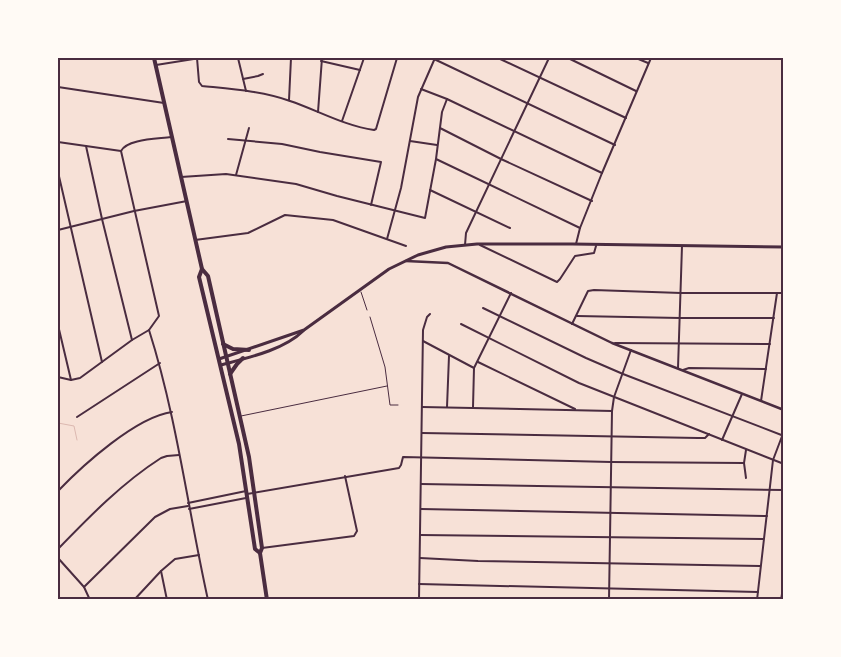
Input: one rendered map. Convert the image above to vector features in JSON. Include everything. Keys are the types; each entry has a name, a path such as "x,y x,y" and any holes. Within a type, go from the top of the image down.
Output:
{"highway":[{"path":"154,58 195,240 202,269 208,276 240,416 254,493 267,600"},
{"path":"202,269 199,277 239,444 255,549 261,551"},
{"path":"223,344 232,349 249,350"},
{"path":"230,374 243,358"}],"main road":[{"path":"221,365 289,343 304,330 389,269 430,251 477,244 596,244 784,248"},
{"path":"219,359 304,330"}],"street":[{"path":"156,65 198,58 199,82 202,86 246,91 289,100 342,121 374,130 376,129 397,58"},
{"path":"238,58 246,91"},
{"path":"289,100 291,58"},
{"path":"318,112 322,58"},
{"path":"342,121 364,58"},
{"path":"387,239 395,210 416,106 434,58 615,145"},
{"path":"498,58 626,118"},
{"path":"464,245 466,233 549,58"},
{"path":"568,58 636,91"},
{"path":"636,58 648,63"},
{"path":"576,244 580,228 602,173 651,58"},
{"path":"321,61 360,70"},
{"path":"243,79 263,74"},
{"path":"58,87 165,103"},
{"path":"422,89 447,99 602,173"},
{"path":"182,177 226,174 296,184 425,218 436,159 442,112 447,99"},
{"path":"236,175 249,128"},
{"path":"440,128 592,201"},
{"path":"58,377 70,380 80,378 149,330 159,316 121,151 123,146 131,143 172,137"},
{"path":"228,139 282,144 381,162 371,205"},
{"path":"410,141 438,146"},
{"path":"58,142 121,151"},
{"path":"86,146 132,340"},
{"path":"436,159 580,228"},
{"path":"58,172 69,227 102,363"},
{"path":"430,190 510,228"},
{"path":"58,230 134,211 187,201"},
{"path":"195,240 248,233 285,215 333,220 406,246"},
{"path":"477,244 556,282 575,256 594,254 596,244"},
{"path":"680,370 682,246"},
{"path":"404,261 448,263 612,343 784,410"},
{"path":"572,324 588,291 594,290 681,293 784,293"},
{"path":"761,401 777,293"},
{"path":"473,408 474,368 510,294"},
{"path":"483,308 623,374 783,435"},
{"path":"419,600 423,330 427,317 430,314"},
{"path":"577,316 774,318"},
{"path":"461,324 580,383 784,464"},
{"path":"58,325 70,380"},
{"path":"149,330 160,363 172,412 188,504 208,600"},
{"path":"423,341 474,368"},
{"path":"612,343 770,344"},
{"path":"609,600 612,411 614,397 631,350"},
{"path":"447,407 449,356"},
{"path":"477,362 577,410"},
{"path":"76,417 160,363"},
{"path":"680,370 689,368 766,369"},
{"path":"722,440 742,394"},
{"path":"422,407 612,411"},
{"path":"58,491 93,458 131,430 156,415 172,412"},
{"path":"757,600 773,460 784,431"},
{"path":"422,433 698,438 705,438 709,434"},
{"path":"746,450 744,463 746,478"},
{"path":"58,549 97,509 125,484 160,458 179,455"},
{"path":"84,587 155,517 170,509 188,504 399,468 403,457 744,463"},
{"path":"261,551 354,536 357,530 346,476"},
{"path":"421,484 784,490"},
{"path":"190,510 247,494"},
{"path":"421,509 767,516"},
{"path":"420,535 763,539"},
{"path":"134,600 161,570 174,560 199,555"},
{"path":"58,558 84,587 90,600"},
{"path":"420,558 610,564 760,566"},
{"path":"161,570 167,600"},
{"path":"781,600 784,582"},
{"path":"419,584 758,592"}],"lane":[{"path":"360,289 367,310"},
{"path":"370,317 385,367 390,405 398,405"},
{"path":"240,416 387,386"}],"waterway":[{"path":"58,423 74,426 77,440"}]}
